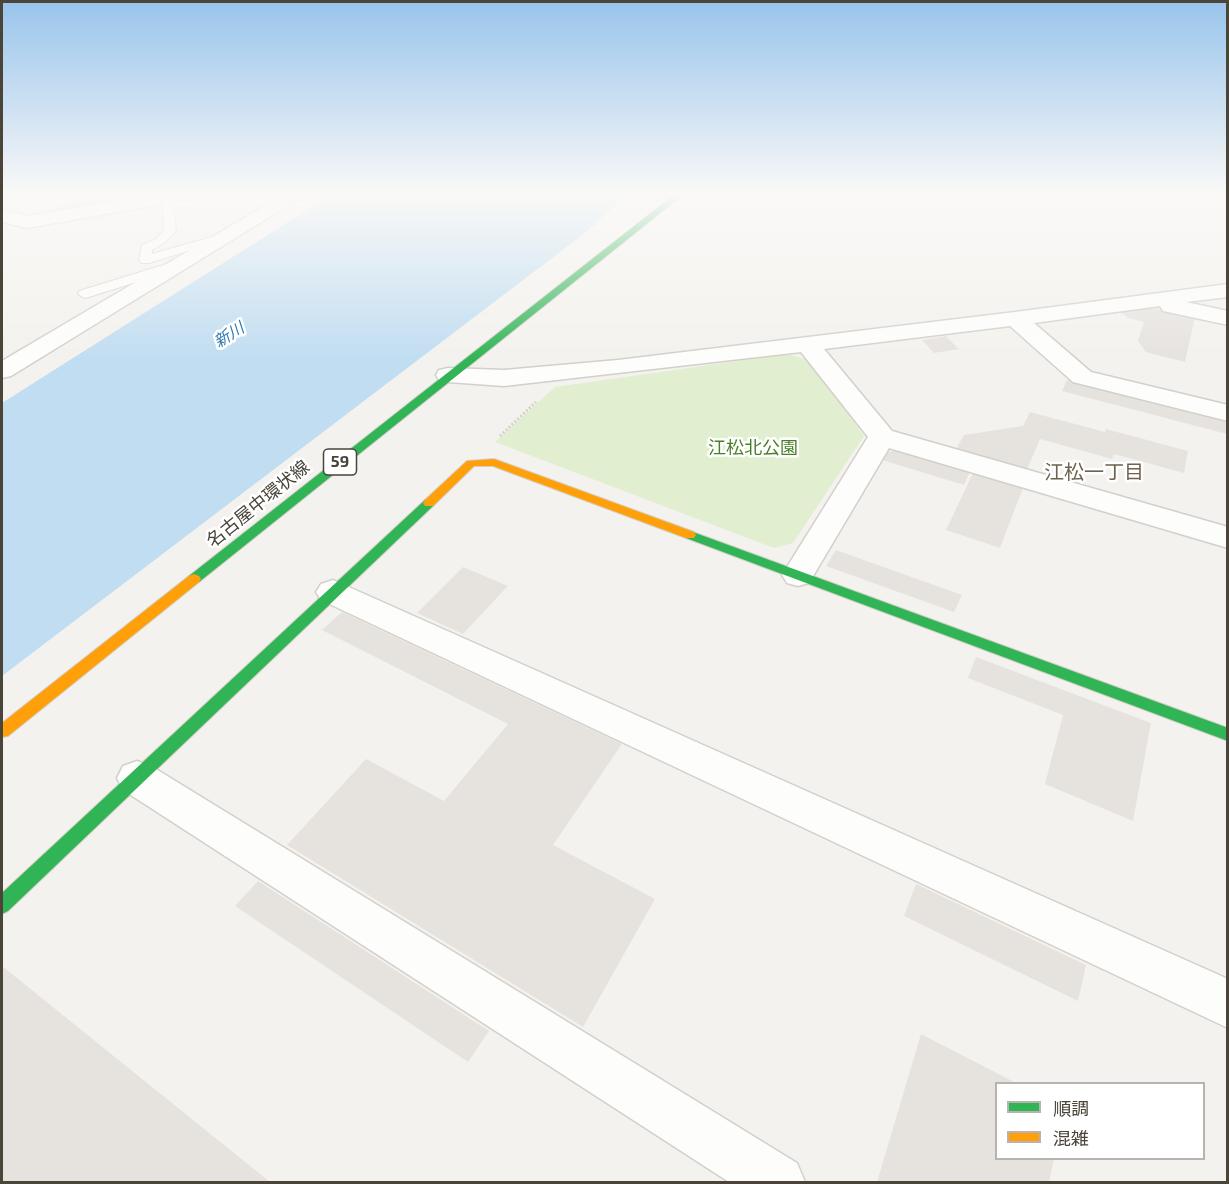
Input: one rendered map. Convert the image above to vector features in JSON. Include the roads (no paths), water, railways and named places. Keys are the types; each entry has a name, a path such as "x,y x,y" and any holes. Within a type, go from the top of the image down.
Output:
{"street":[{"path":"2,371 207,249"},
{"name":"名古屋中環状線","path":"2,731 609,249"},
{"path":"448,375 504,378 568,372 1015,319 1227,290"},
{"path":"3,346 75,314 124,300"},
{"path":"1148,301 1227,318"},
{"path":"1015,319 1082,377 1227,413"},
{"path":"807,344 882,437 1227,538"},
{"path":"798,575 882,437"},
{"path":"2,905 471,463 494,462 1227,735"},
{"path":"333,592 1227,1004"},
{"path":"137,778 778,1182"}],"lane":[{"path":"146,249 145,260 181,249"},
{"path":"84,294 187,262"}],"water":[{"name":"新川","path":"245,249 564,249 2,676 2,403"}],"district":[{"name":"江松一丁目","path":"1094,472"}],"park label":[{"name":"江松北公園","path":"753,448"}]}
